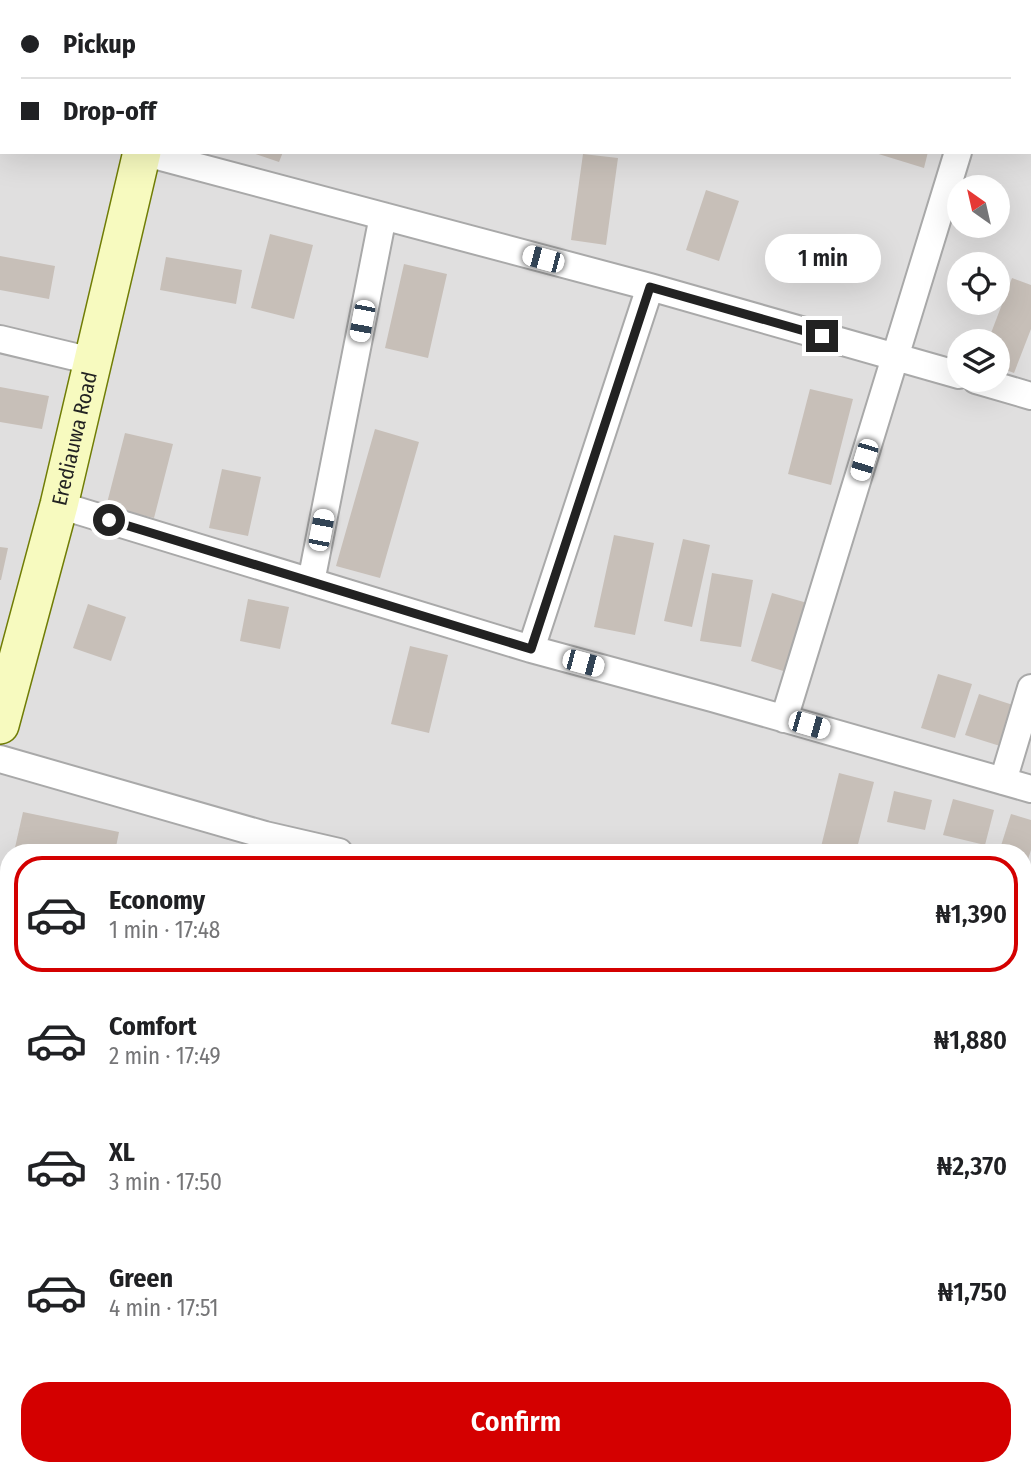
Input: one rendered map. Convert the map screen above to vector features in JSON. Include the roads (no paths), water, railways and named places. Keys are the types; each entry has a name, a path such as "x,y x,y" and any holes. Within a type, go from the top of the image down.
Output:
{"street":[{"name":"Erediauwa Road","path":"0,725 59,505 142,154"},
{"path":"150,154 650,287 947,371"},
{"path":"784,719 957,154"},
{"path":"311,582 383,216"},
{"path":"531,649 650,287"},
{"path":"0,339 92,361"},
{"path":"1010,390 1031,396"},
{"path":"59,505 531,649 1031,789"},
{"path":"1003,781 1031,688"},
{"path":"0,759 263,844"}]}
